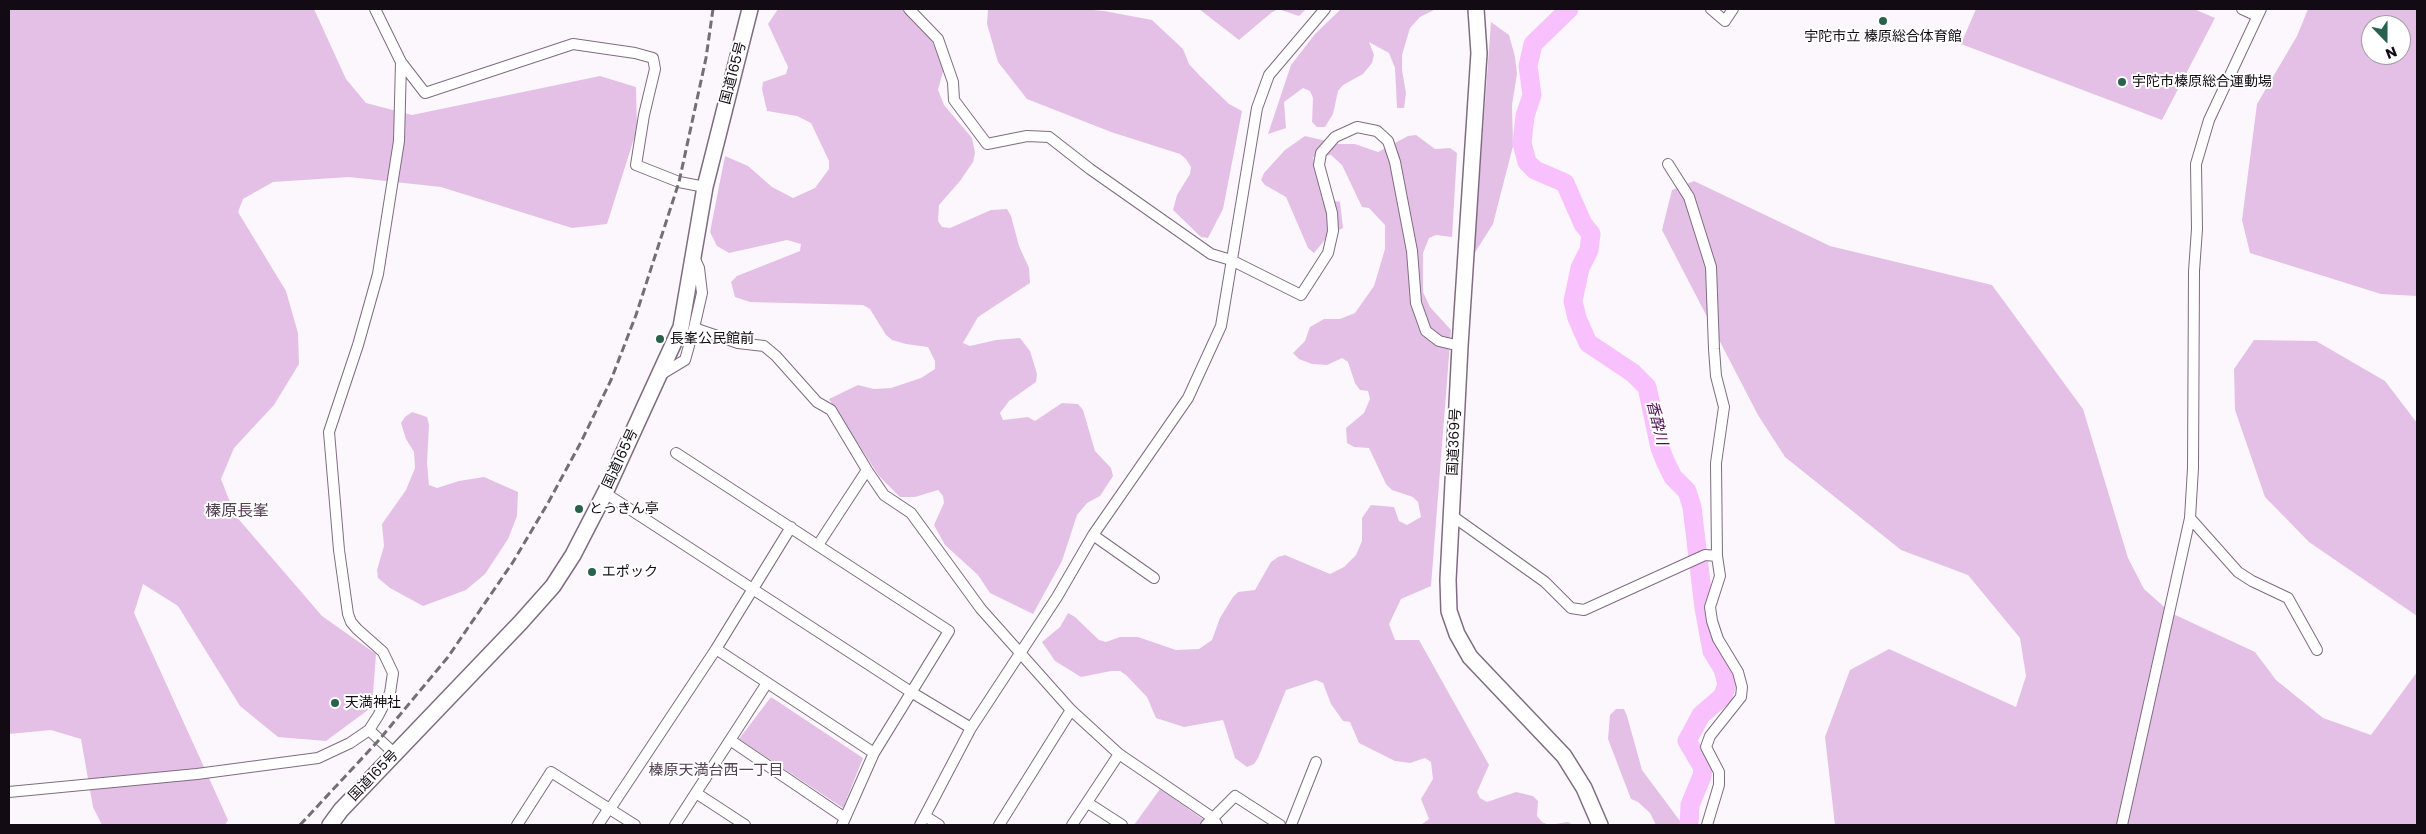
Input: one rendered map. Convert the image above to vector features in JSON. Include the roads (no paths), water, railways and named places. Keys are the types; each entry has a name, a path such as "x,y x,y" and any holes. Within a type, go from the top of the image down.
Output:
{"highway":[{"name":"国道369号","path":"1476,9 1478,14 1479,53 1460,346 1448,580 1449,611 1457,634 1470,657 1564,756 1584,788 1600,825"},
{"name":"国道165号","path":"330,825 553,586 573,554 605,493 681,326 705,188 752,11"}],"street":[{"path":"375,9 401,62 425,93 573,44 635,53 653,58 655,69 644,115 636,165 679,182 705,188"},
{"path":"909,9 938,39 953,82 954,100 987,144 1027,136 1049,136 1090,169 1211,254 1231,260 1300,295 1328,253 1333,231 1332,213 1319,165 1321,153 1336,138 1357,127 1377,131 1388,141 1395,162 1412,251 1416,303 1426,331 1440,341 1460,346"},
{"path":"940,825 922,821 971,728 1022,652 1093,535 1188,398 1221,326 1250,141 1257,108 1269,75 1325,9"},
{"path":"1711,9 1725,21 1733,9"},
{"path":"2122,825 2190,518 2193,468 2194,272 2197,229 2196,164 2209,120 2259,12 2242,9"},
{"path":"9,792 197,774 318,758 350,743 369,730 390,693 393,673 383,652 357,630 348,614 339,550 329,432 358,345 378,274 399,141 401,62"},
{"path":"1668,164 1689,197 1711,267 1716,376 1724,407 1716,463 1717,556 1720,576 1710,607 1718,639 1738,672 1742,687 1741,697 1710,736 1706,747 1719,772 1719,785 1707,825"},
{"path":"659,375 685,360 702,294 699,268 693,256"},
{"path":"694,328 738,343 764,346 817,402 831,410 884,495 911,513 981,609 1022,652 1071,710 1119,754 1212,823 1235,796 1280,825"},
{"path":"676,453 948,631 874,753 844,822 730,740"},
{"path":"818,545 867,470"},
{"path":"605,493 911,692 971,728"},
{"path":"1452,515 1545,582 1571,608 1584,610 1692,561 1705,556 1717,556"},
{"path":"2190,518 2238,572 2252,581 2288,598 2317,650"},
{"path":"598,825 716,649 791,527"},
{"path":"1093,535 1154,578"},
{"path":"716,649 874,753"},
{"path":"675,825 767,682"},
{"path":"999,825 1071,710"},
{"path":"369,730 395,754"},
{"path":"1072,825 1088,804 1119,754"},
{"path":"1291,825 1316,762"},
{"path":"517,825 551,772 635,825"},
{"path":"696,793 745,825"},
{"path":"1088,804 1122,825"}],"waterway":[{"name":"香酔川","path":"1569,9 1533,44 1528,66 1532,95 1525,116 1522,143 1527,162 1535,170 1565,183 1583,224 1591,234 1589,250 1580,268 1573,301 1577,318 1588,343 1633,373 1647,387 1660,448 1673,477 1687,491 1692,507 1704,608 1712,651 1723,669 1727,684 1723,696 1701,715 1687,741 1703,768 1702,776 1690,805 1689,825"}],"railway":[{"path":"300,825 379,740 448,657 513,562 581,442 611,380 636,315 679,182 706,58 713,9"}],"place":[{"name":"宇陀市立 榛原総合体育館","path":"1883,21"},
{"name":"宇陀市榛原総合運動場","path":"2122,82"},
{"name":"長峯公民館前","path":"660,339"},
{"name":"とっきん亭","path":"579,509"},
{"name":"エポック","path":"592,572"},
{"name":"天満神社","path":"335,703"}],"district":[{"name":"榛原長峯","path":"237,512"},
{"name":"榛原天満台西一丁目","path":"716,771"}]}
